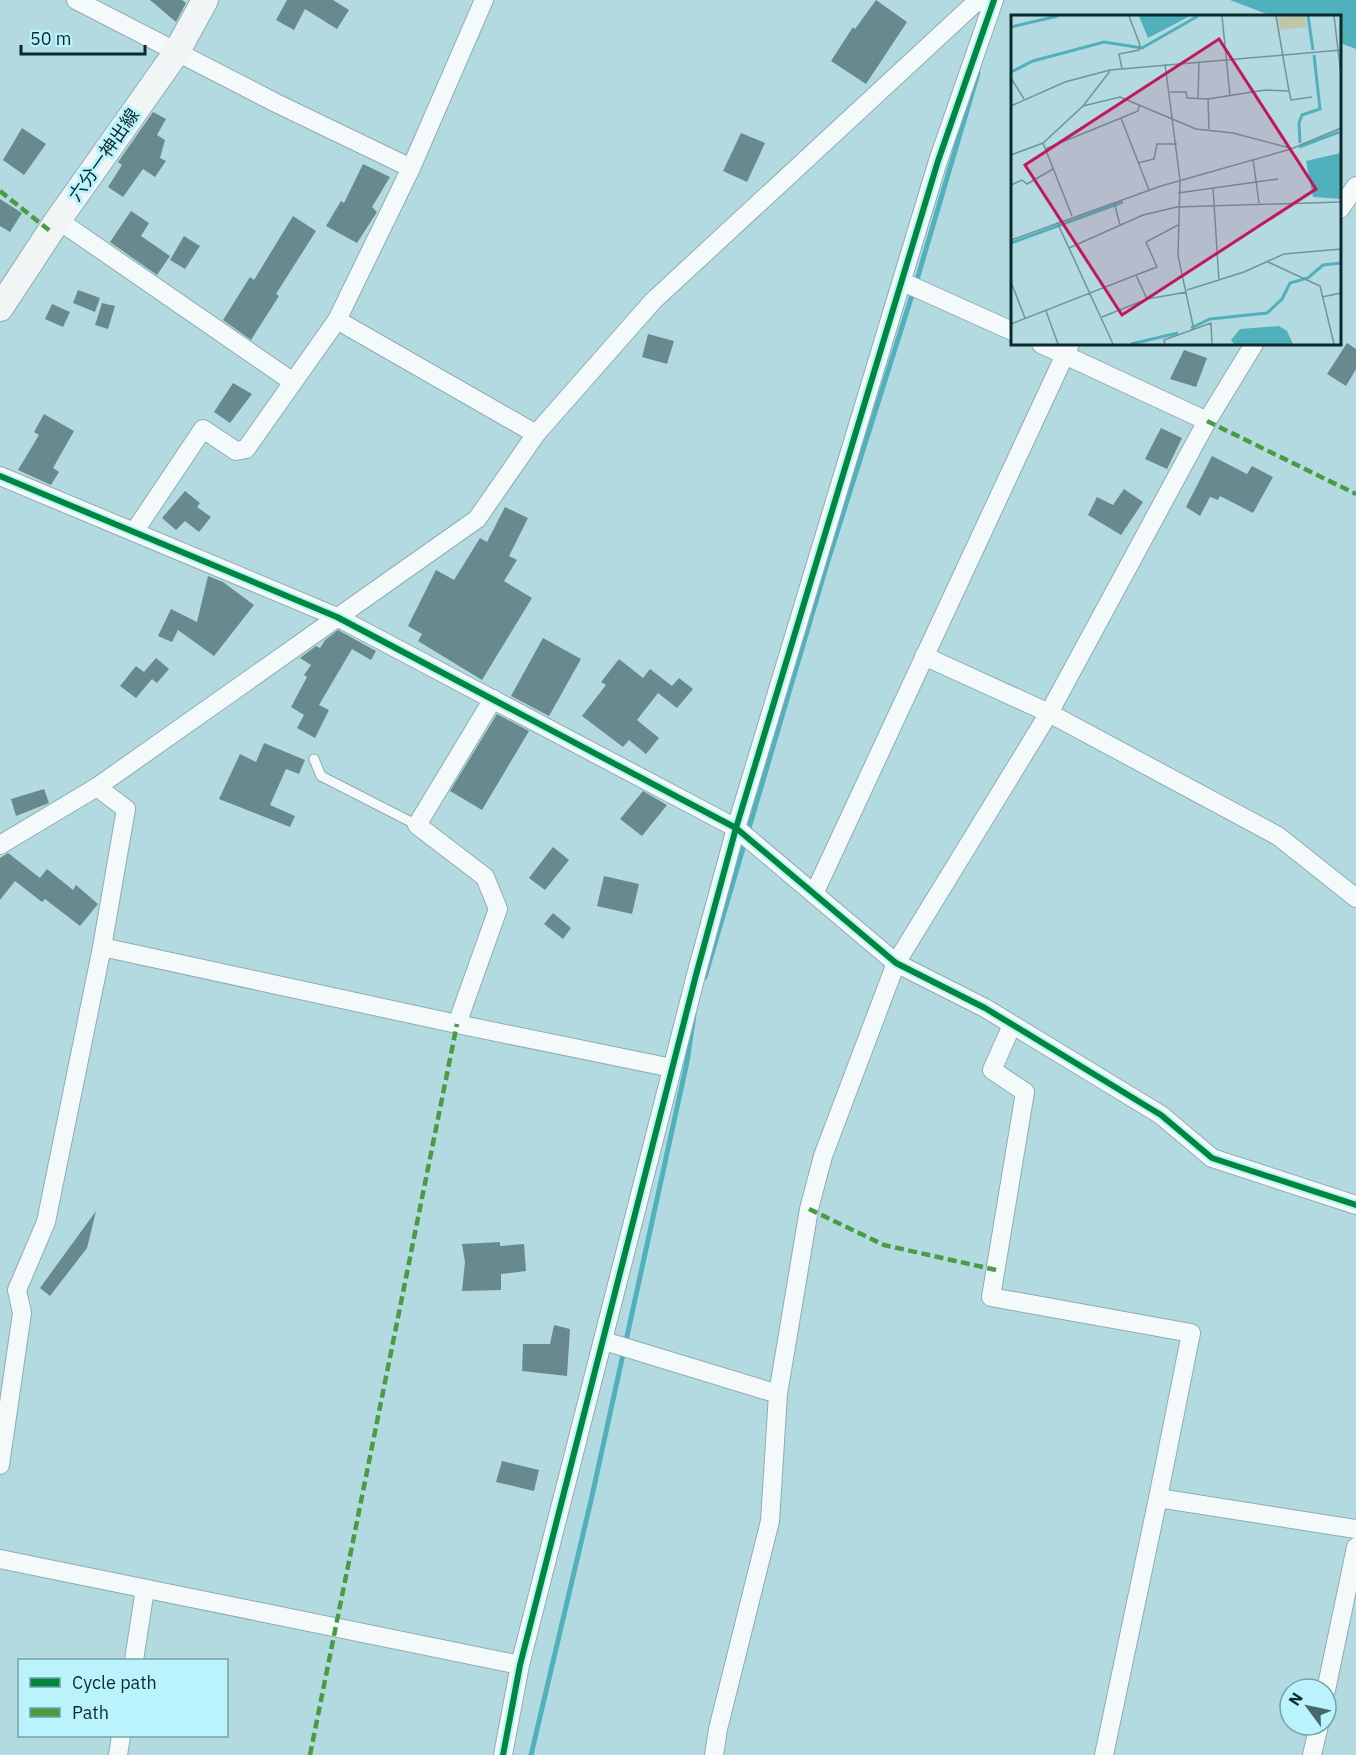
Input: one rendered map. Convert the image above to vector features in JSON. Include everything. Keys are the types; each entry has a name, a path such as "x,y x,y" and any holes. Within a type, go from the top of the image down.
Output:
{"main road":[{"name":"六分一神出線","path":"0,308 58,220 176,53 205,0"}],"street":[{"path":"75,0 176,53 411,168"},
{"path":"134,532 203,429 236,451 246,449 337,320 411,168 484,0"},
{"path":"0,845 97,787 477,519 536,434 653,301 974,4 984,0"},
{"path":"503,1755 520,1665 672,1068 736,828 938,161 994,0"},
{"path":"1341,208 1356,186"},
{"path":"58,220 293,382"},
{"path":"903,282 1011,331"},
{"path":"337,320 536,434"},
{"path":"1046,345 1067,349 1207,421"},
{"path":"714,1755 718,1729 770,1521 778,1394 803,1240 823,1156 896,963 1049,713 1207,421 1253,345"},
{"path":"814,894 1067,349"},
{"path":"0,476 337,617 736,828 896,963 1012,1025 1161,1115 1212,1158 1356,1205"},
{"path":"924,656 1049,713 1278,836 1356,898"},
{"path":"457,1024 498,909 485,878 417,825 493,699"},
{"path":"0,1465 22,1313 18,1290 46,1222 102,947 126,809 97,787"},
{"path":"102,947 672,1068"},
{"path":"1012,1025 992,1070 1025,1092 991,1297 1191,1333 1104,1755"},
{"path":"604,1341 778,1394"},
{"path":"1158,1498 1356,1529"},
{"path":"1329,1677 1356,1547"},
{"path":"0,1559 520,1665"},
{"path":"134,1659 145,1589"},
{"path":"118,1755 122,1737"},
{"path":"1312,1755 1316,1737"}],"lane":[{"path":"314,759 321,776 417,825"}],"water":[{"path":"1230,0 1356,0 1356,49 1341,43 1341,15 1269,15"}],"building":[{"path":"150,0 182,0 186,3 176,22"},
{"path":"287,0 333,0 349,10 337,29 305,9 294,30 276,20"},
{"path":"876,0 907,22 866,84 831,61 853,27 855,29"},
{"path":"153,112 166,119 157,135 165,140 160,158 166,161 155,177 143,169 123,197 108,187 122,165 118,162"},
{"path":"22,128 46,144 24,175 3,160"},
{"path":"741,133 765,143 747,182 723,171"},
{"path":"363,164 390,177 372,207 377,212 357,243 326,226 341,201 344,203"},
{"path":"0,199 22,213 10,232 0,226"},
{"path":"131,211 149,223 141,236 170,256 157,275 110,242"},
{"path":"293,216 316,231 276,294 279,296 251,340 223,320 250,277 254,280"},
{"path":"184,236 200,246 185,269 170,260"},
{"path":"78,290 100,298 95,312 73,303"},
{"path":"102,303 115,306 108,329 95,325"},
{"path":"52,304 70,312 63,327 45,319"},
{"path":"648,334 674,341 667,364 642,357"},
{"path":"1347,343 1356,349 1356,369 1346,386 1327,374"},
{"path":"1184,350 1207,358 1196,387 1170,379"},
{"path":"233,383 252,394 230,423 214,412"},
{"path":"44,414 74,431 53,468 59,472 51,485 18,470 39,435 34,432"},
{"path":"1161,428 1182,438 1167,469 1145,459"},
{"path":"1212,456 1247,474 1252,466 1273,477 1253,513 1220,496 1218,500 1210,497 1200,516 1186,507"},
{"path":"1124,489 1143,502 1121,535 1088,515 1097,497 1113,505"},
{"path":"185,491 200,503 197,507 211,517 199,532 185,521 176,530 162,518"},
{"path":"505,507 528,518 509,556 517,560 504,581 532,598 482,680 418,641 422,634 408,626 436,570 454,580 480,538 487,542"},
{"path":"208,576 223,582 254,605 214,656 178,630 172,642 158,636 171,609 197,622"},
{"path":"338,630 376,651 371,660 352,649 319,705 329,710 315,738 297,728 304,715 291,707 307,677 304,675 311,665 300,658 316,646 320,648 325,640"},
{"path":"543,638 581,659 549,716 511,696"},
{"path":"156,658 169,669 157,683 152,679 136,698 120,686 136,666 144,672"},
{"path":"619,659 643,678 650,669 672,686 679,678 693,689 677,708 658,693 637,720 659,738 646,754 629,740 623,747 582,716 606,685 601,682"},
{"path":"497,714 529,731 482,810 450,791"},
{"path":"264,743 305,760 299,774 286,769 270,805 295,816 290,827 219,799 240,754 256,762"},
{"path":"44,789 49,803 16,816 11,799"},
{"path":"643,791 667,805 642,836 620,819"},
{"path":"553,847 569,860 545,890 529,878"},
{"path":"8,853 40,878 47,869 73,890 76,885 98,904 80,926 45,899 42,902 15,881 0,900 0,858"},
{"path":"604,876 639,884 632,914 597,906"},
{"path":"553,913 571,928 563,939 544,924"},
{"path":"96,1211 87,1248 50,1296 40,1288"},
{"path":"500,1242 500,1246 524,1244 526,1271 501,1274 501,1290 462,1291 465,1262 462,1244"},
{"path":"554,1325 570,1329 567,1376 522,1371 523,1344 550,1344"},
{"path":"502,1461 539,1470 534,1491 496,1482"}],"waterway":[{"path":"916,283 978,73"},
{"path":"705,977 826,567 913,292"},
{"path":"531,1755 592,1496 687,1062 694,1015"}],"marked path":[{"path":"0,191 50,231"},
{"path":"1207,421 1356,494"},
{"path":"310,1755 457,1024"},
{"path":"809,1209 884,1245 996,1270"}],"cycle path":[{"path":"503,1755 520,1665 696,975 736,828 938,161 994,0"},
{"path":"0,476 337,617 736,828 896,963 985,1008 1161,1115 1212,1158 1356,1205"}]}
